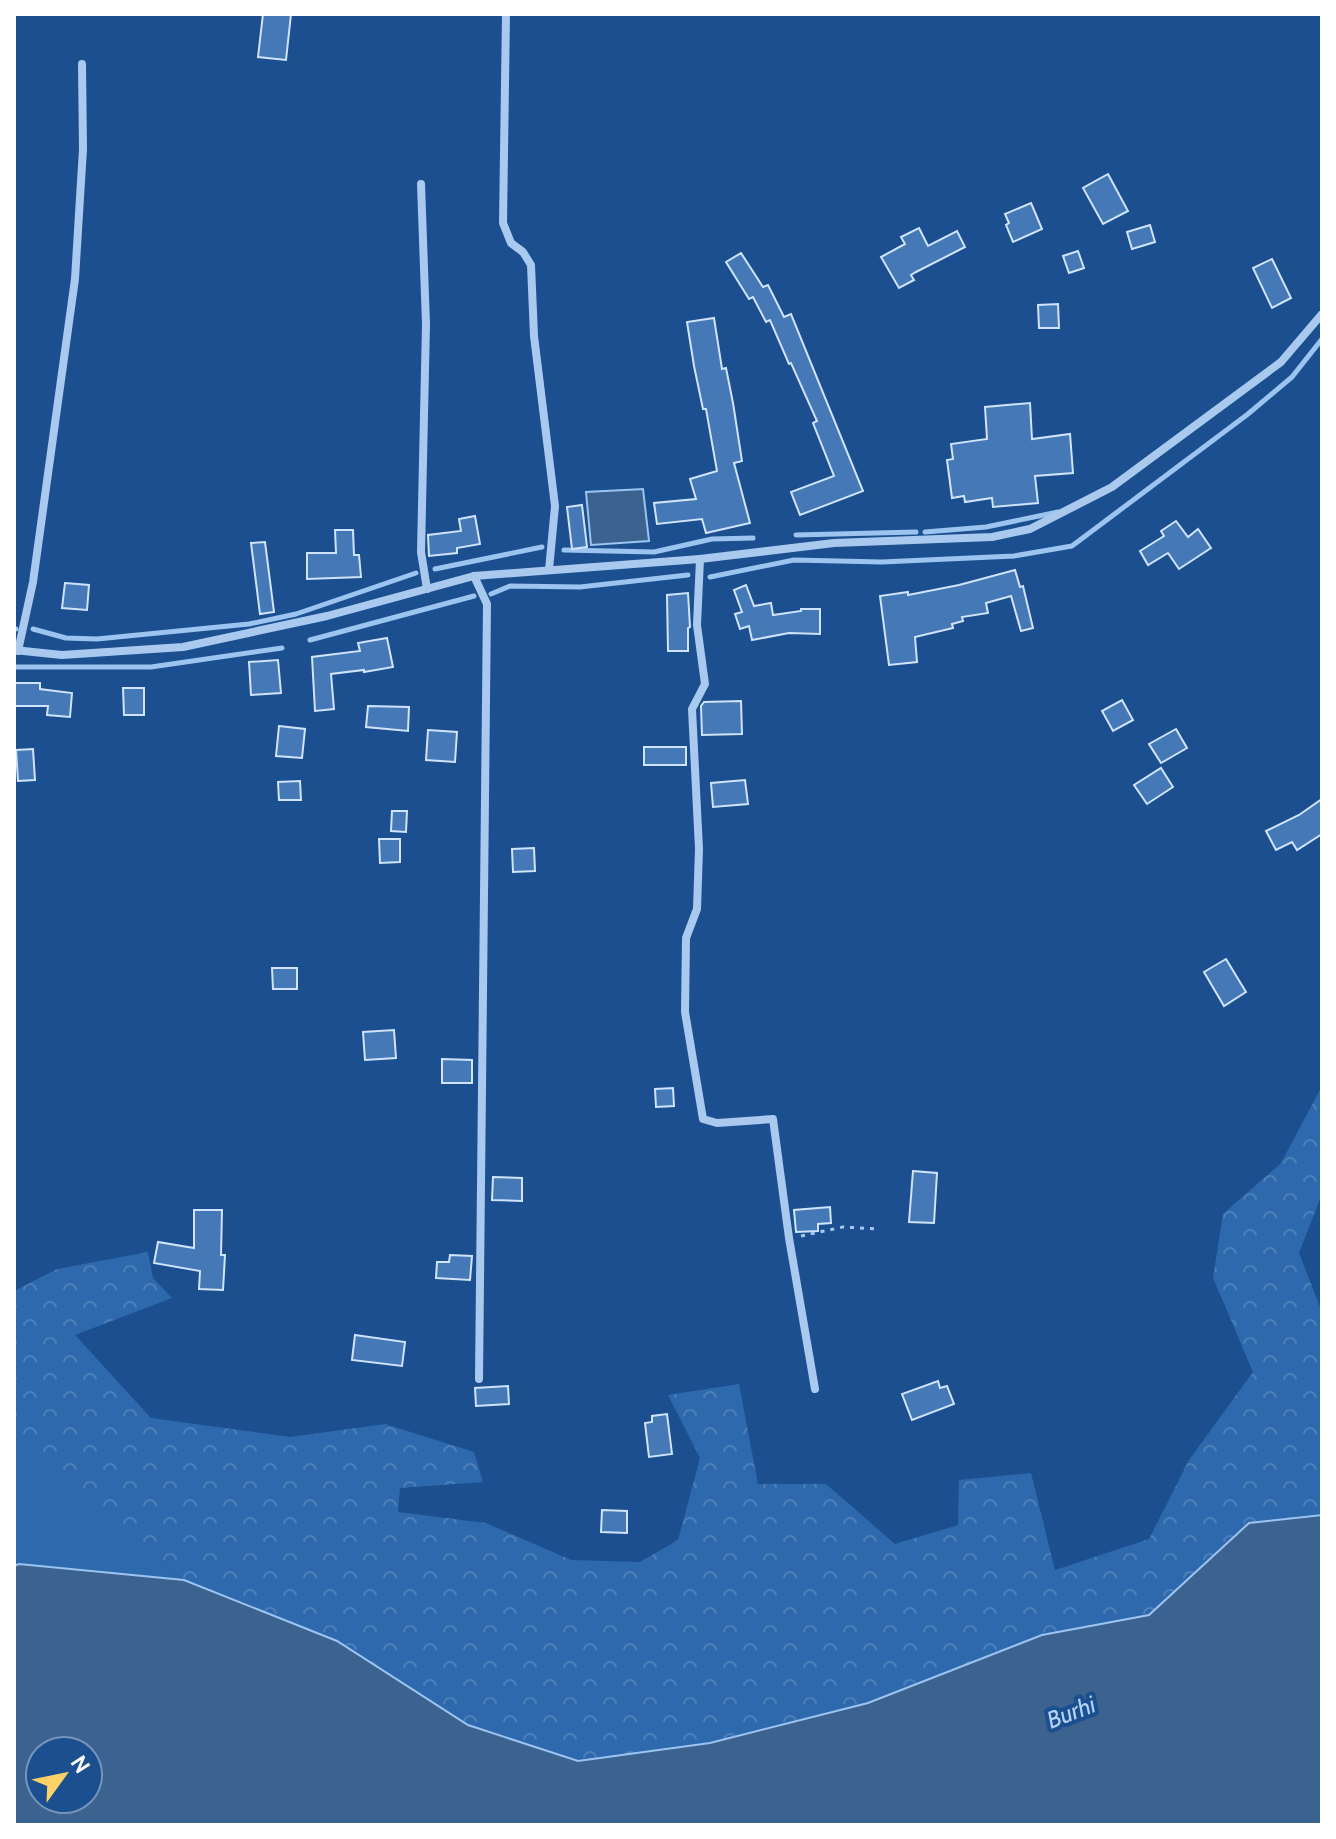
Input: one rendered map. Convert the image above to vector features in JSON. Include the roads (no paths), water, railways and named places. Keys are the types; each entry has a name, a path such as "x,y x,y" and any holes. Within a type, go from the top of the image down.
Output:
{"street":[{"path":"506,14 503,223 511,243 523,252 531,265 534,336 555,506 549,570"},
{"path":"82,64 83,149 75,279 33,582 16,651 62,655 183,647 327,616 474,576 700,559 834,543 994,537 1030,529 1124,479 1281,362 1322,314"},
{"path":"421,184 426,324 421,552 427,589"},
{"path":"700,559 697,625 705,684 692,709 699,849 697,909 686,938 685,1012 703,1119 717,1123 773,1119 789,1238 815,1389"},
{"path":"474,576 487,604 479,1379"}],"water":[{"path":"643,489 649,541 591,545 586,492"},
{"name":"Burhi","path":"1322,1515 1322,1825 14,1825 14,1566 19,1564 184,1580 337,1641 468,1725 578,1761 710,1743 868,1703 1042,1635 1149,1615 1249,1523"}],"waterway":[{"path":"710,577 794,560 882,562 1014,556 1072,546 1248,414 1292,377 1322,339"},
{"path":"925,532 986,527 1058,512"},
{"path":"796,535 916,532"},
{"path":"564,550 654,552 712,539 753,538"},
{"path":"435,569 542,547"},
{"path":"33,629 66,638 97,639 249,624 296,614 416,573"},
{"path":"491,594 510,586 580,587 688,575"},
{"path":"310,640 474,596"},
{"path":"14,667 151,667 282,648"}]}
